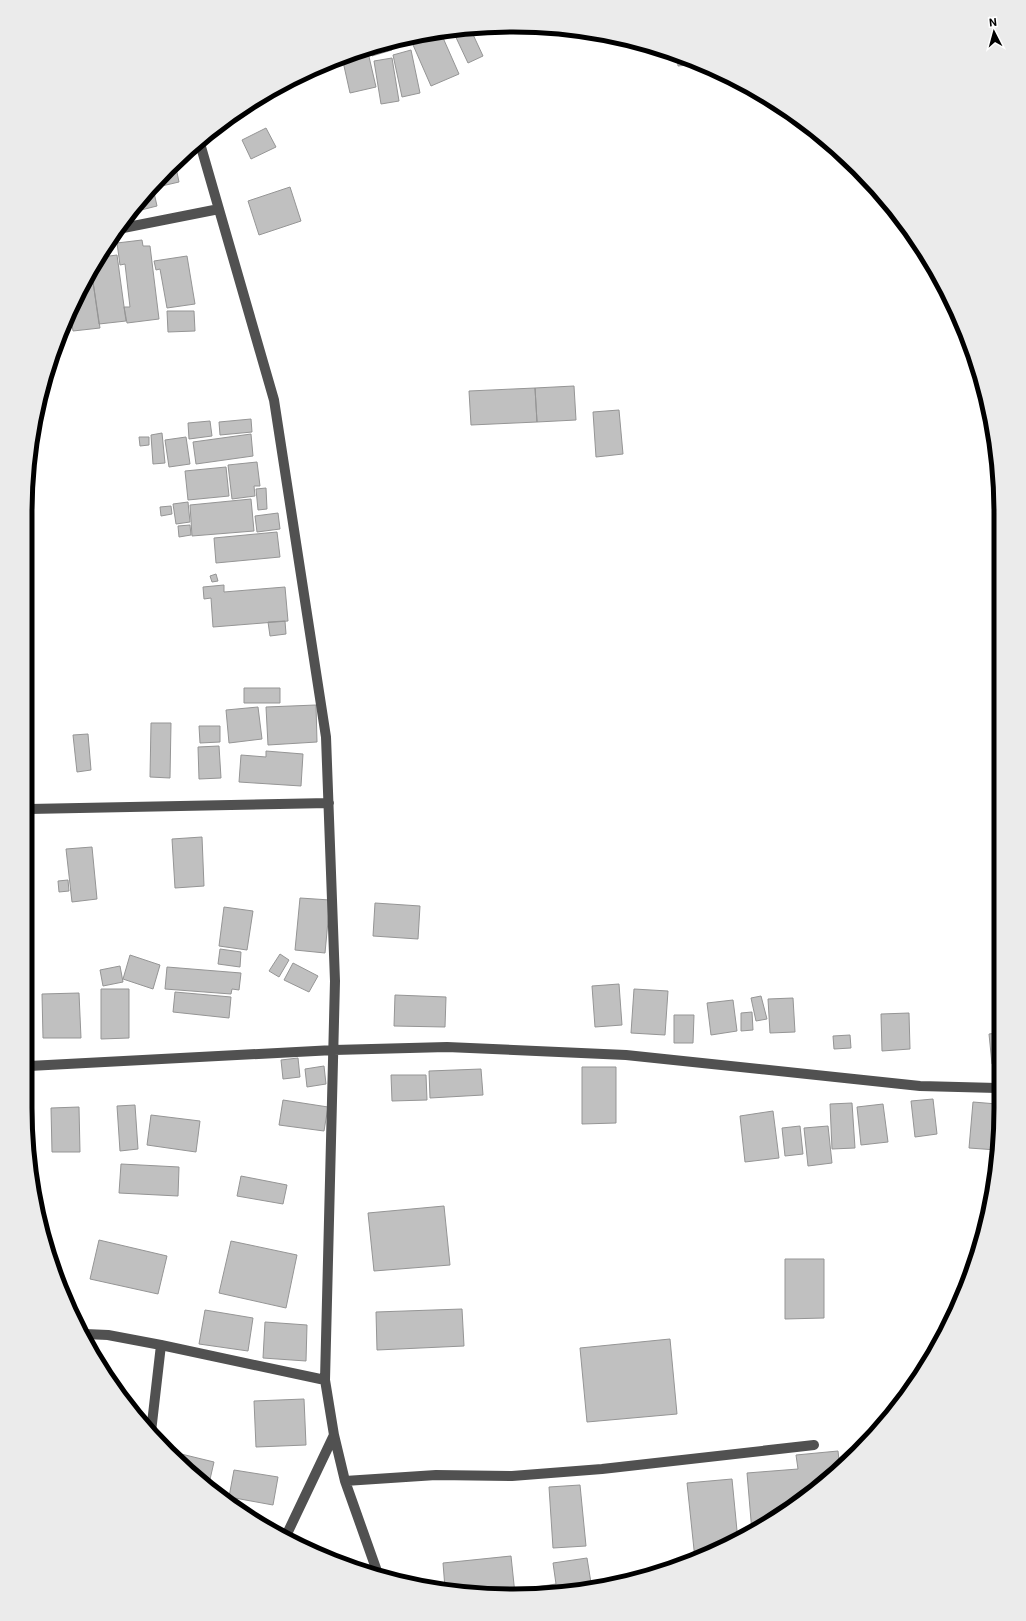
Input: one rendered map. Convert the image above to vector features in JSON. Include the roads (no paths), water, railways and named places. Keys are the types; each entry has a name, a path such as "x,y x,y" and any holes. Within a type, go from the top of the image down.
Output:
{"street":[{"path":"201,147 274,400 326,737 335,981 325,1380 334,1435 345,1481 376,1569"},
{"path":"125,229 219,209"},
{"path":"32,809 329,803"},
{"path":"32,1066 334,1050 446,1047 626,1055 920,1086 994,1088"},
{"path":"89,1334 108,1335 160,1345 325,1380"},
{"path":"152,1426 160,1345"},
{"path":"287,1533 334,1435"},
{"path":"345,1481 436,1475 512,1476 602,1469 814,1445"}]}
